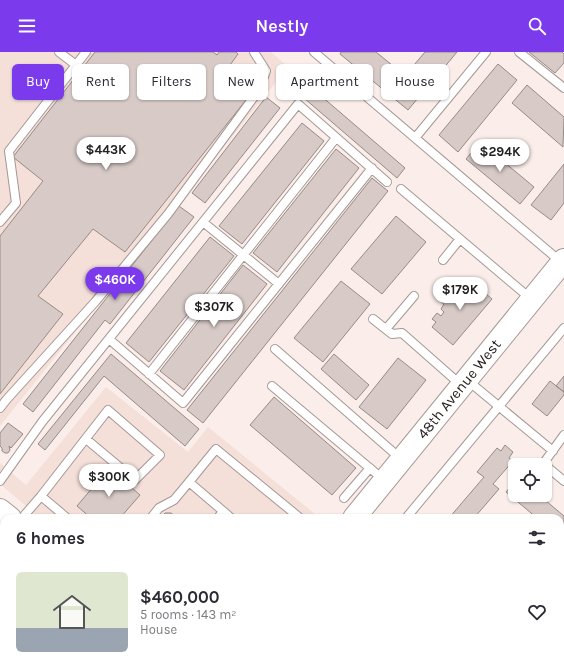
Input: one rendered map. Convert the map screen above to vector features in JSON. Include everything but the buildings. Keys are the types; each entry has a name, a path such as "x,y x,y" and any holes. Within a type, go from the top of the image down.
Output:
{"street":[{"name":"48th Avenue West","path":"356,514 377,474 401,460 563,261"}],"lane":[{"path":"59,52 75,64"},
{"path":"77,64 86,52"},
{"path":"0,408 96,302 168,214 259,90 266,71 254,52"},
{"path":"314,52 563,261"},
{"path":"415,138 486,52"},
{"path":"519,52 564,88"},
{"path":"0,222 16,203 9,150 72,70"},
{"path":"0,481 42,422 298,104 387,182"},
{"path":"149,374 336,138"},
{"path":"109,339 183,403 372,168"},
{"path":"401,189 532,299"},
{"path":"203,222 279,284"},
{"path":"443,260 460,239"},
{"path":"386,329 414,296"},
{"path":"373,319 392,334 402,333 464,382 498,406 553,451"},
{"path":"409,514 564,328"},
{"path":"275,349 401,460"},
{"path":"272,386 377,474 344,498"},
{"path":"25,514 108,410 160,454 135,480 86,439"},
{"path":"548,458 564,435"},
{"path":"154,514 159,508 174,500 216,449 295,514"},
{"path":"552,471 564,481"},
{"path":"188,482 219,514"},
{"path":"41,496 62,514"}],"shaded area":[{"path":"0,52 271,52 285,64 276,64 276,82 268,92 268,64 214,64 214,100 262,100 0,426"},
{"path":"106,387 188,452 208,427 315,514 35,514 0,484 0,463 26,485"}]}
